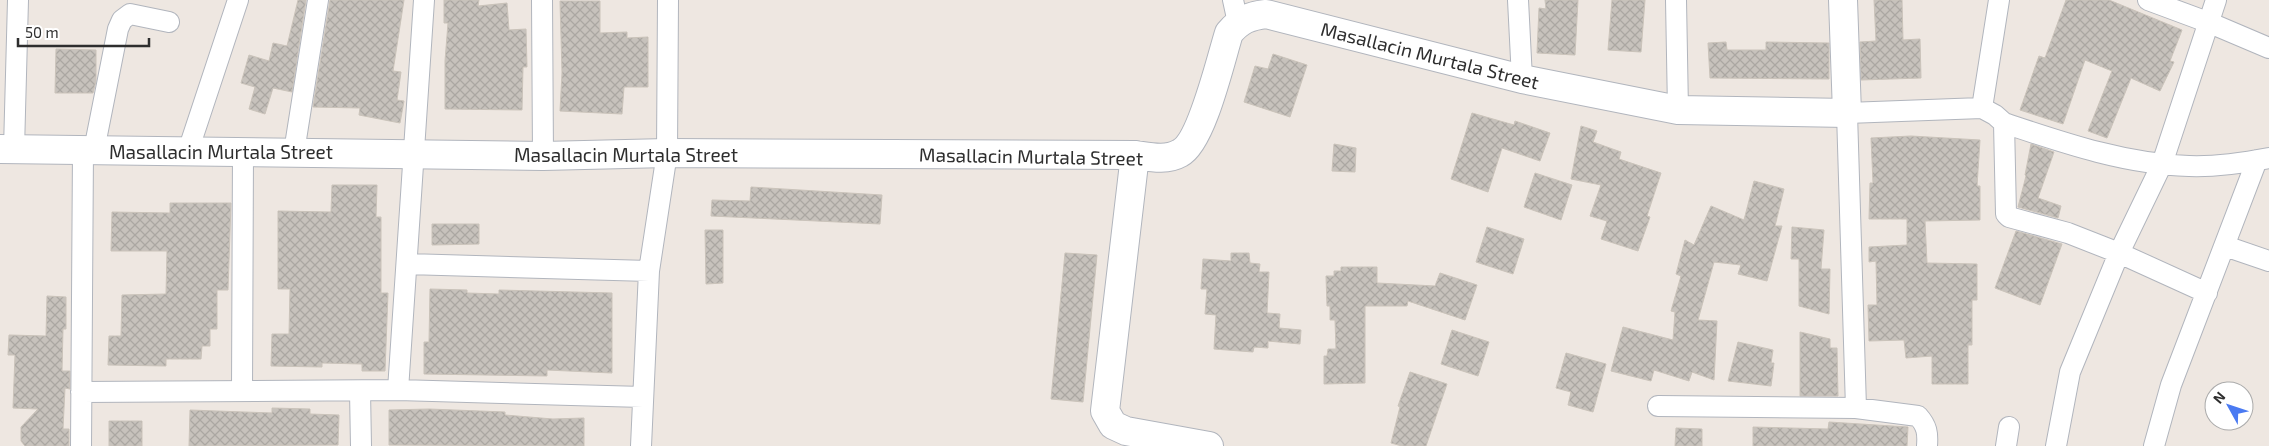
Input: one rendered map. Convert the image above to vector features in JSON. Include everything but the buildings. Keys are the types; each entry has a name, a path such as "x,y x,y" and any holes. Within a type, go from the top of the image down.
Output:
{"street":[{"path":"188,151 238,0"},
{"path":"294,152 318,0"},
{"path":"398,390 424,0"},
{"path":"542,0 543,156"},
{"path":"641,446 650,271 667,152 668,0"},
{"path":"1518,0 1522,79"},
{"path":"1676,0 1678,110"},
{"path":"1843,0 1856,408"},
{"path":"1982,108 1999,0"},
{"path":"2148,0 2269,48"},
{"path":"2056,446 2070,372 2119,253 2162,164 2216,0"},
{"path":"7,149 12,10"},
{"name":"Masallacin Murtala Street","path":"7,149 543,156 667,152 1135,155 1167,158 1182,153 1192,142 1200,126 1235,11 1249,16 1266,14 1522,79 1678,110 1848,113"},
{"path":"81,446 89,150 118,29 122,20 130,14 169,22"},
{"path":"1848,113 1982,108 1995,115 2004,123 2105,155 2162,164 2190,166 2233,164 2263,159"},
{"path":"2004,123 2006,214 2009,217 2068,233 2119,253 2207,293"},
{"path":"242,391 243,151"},
{"path":"1135,155 1104,411 1113,425 1126,431 1209,446"},
{"path":"2154,446 2171,385 2225,246 2263,159"},
{"path":"2225,246 2269,261"},
{"path":"407,264 650,271"},
{"path":"81,392 398,390 643,396"},
{"path":"360,391 361,446"},
{"path":"1658,406 1856,408 1918,416 1925,423 1928,431 1927,446"}]}
